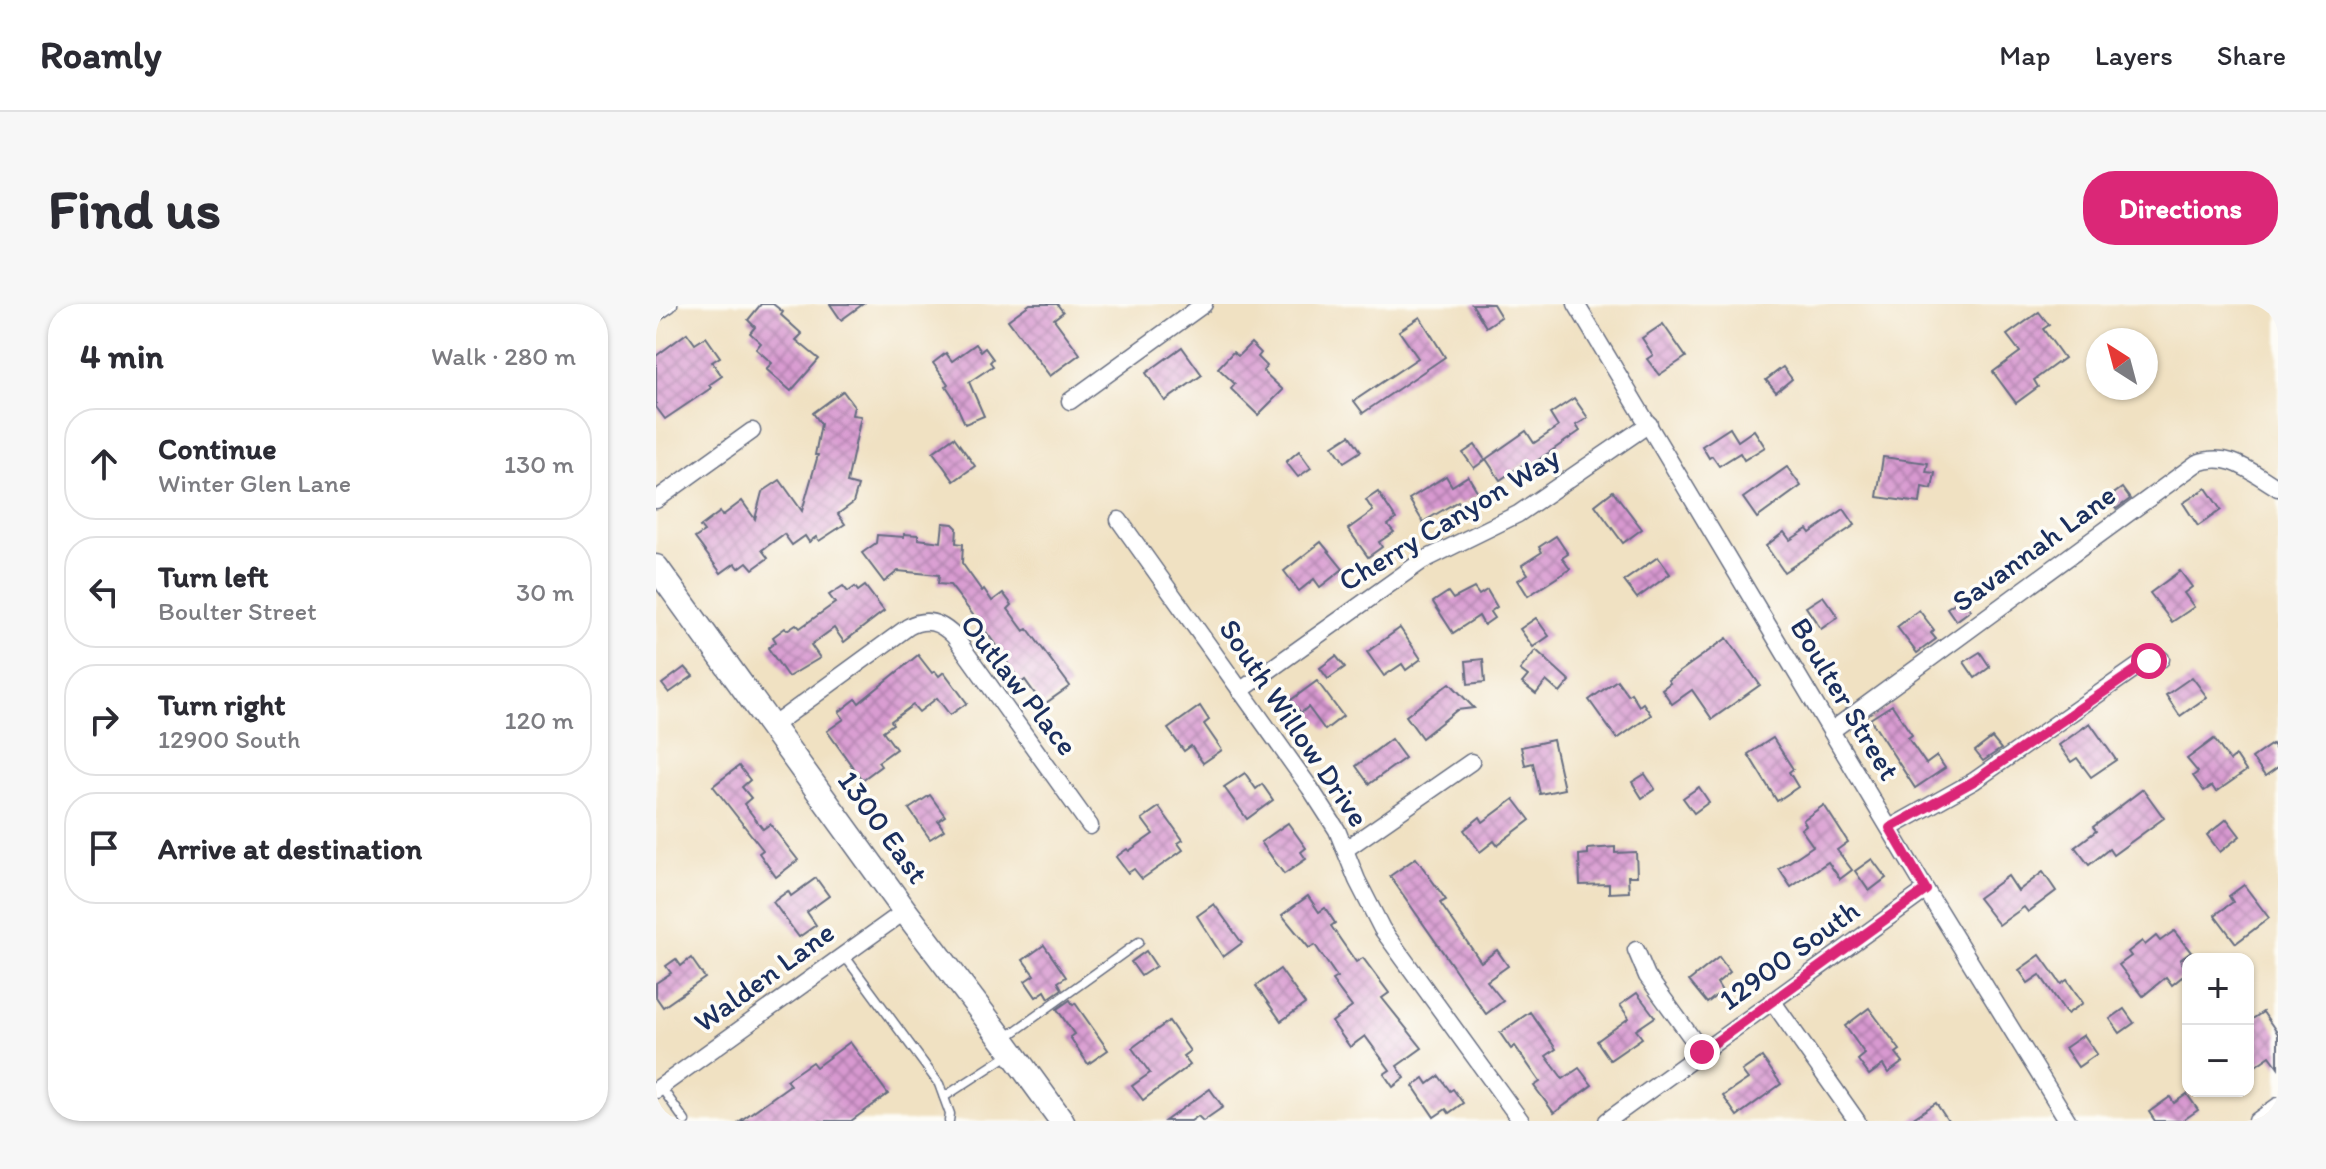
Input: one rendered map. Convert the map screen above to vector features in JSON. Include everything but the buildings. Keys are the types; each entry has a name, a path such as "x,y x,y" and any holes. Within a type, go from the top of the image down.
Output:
{"main road":[{"name":"1300 East","path":"656,567 905,911 1008,1046 1055,1117"}],"street":[{"path":"656,313 669,304"},
{"path":"1070,401 1204,304"},
{"name":"Boulter Street","path":"1576,304 1926,890 2068,1121"},
{"name":"Cherry Canyon Way","path":"1240,691 1422,561 1518,514 1649,424"},
{"path":"656,500 752,431"},
{"name":"Savannah Lane","path":"1831,731 2197,463 2210,458 2223,459 2278,488"},
{"name":"South Willow Drive","path":"1119,520 1310,788 1337,830 1357,880 1382,929 1521,1121"},
{"name":"Outlaw Place","path":"771,727 908,627 923,621 931,622 954,636 1090,826"},
{"path":"1890,828 1974,781 2137,667 2161,659"},
{"path":"1346,849 1471,762"},
{"name":"12900 South","path":"1607,1121 1926,890"},
{"name":"Walden Lane","path":"658,1088 905,911"},
{"path":"1636,950 1647,976 1702,1052"},
{"path":"1773,1002 1857,1121"},
{"path":"2257,1121 2278,1106"}],"lane":[{"path":"944,1097 1139,942"},
{"path":"844,954 939,1084 950,1114 949,1121"},
{"path":"658,1088 685,1121"}],"route":[{"path":"1702,1052 1926,890 1890,828 1974,781 2149,661"}]}
